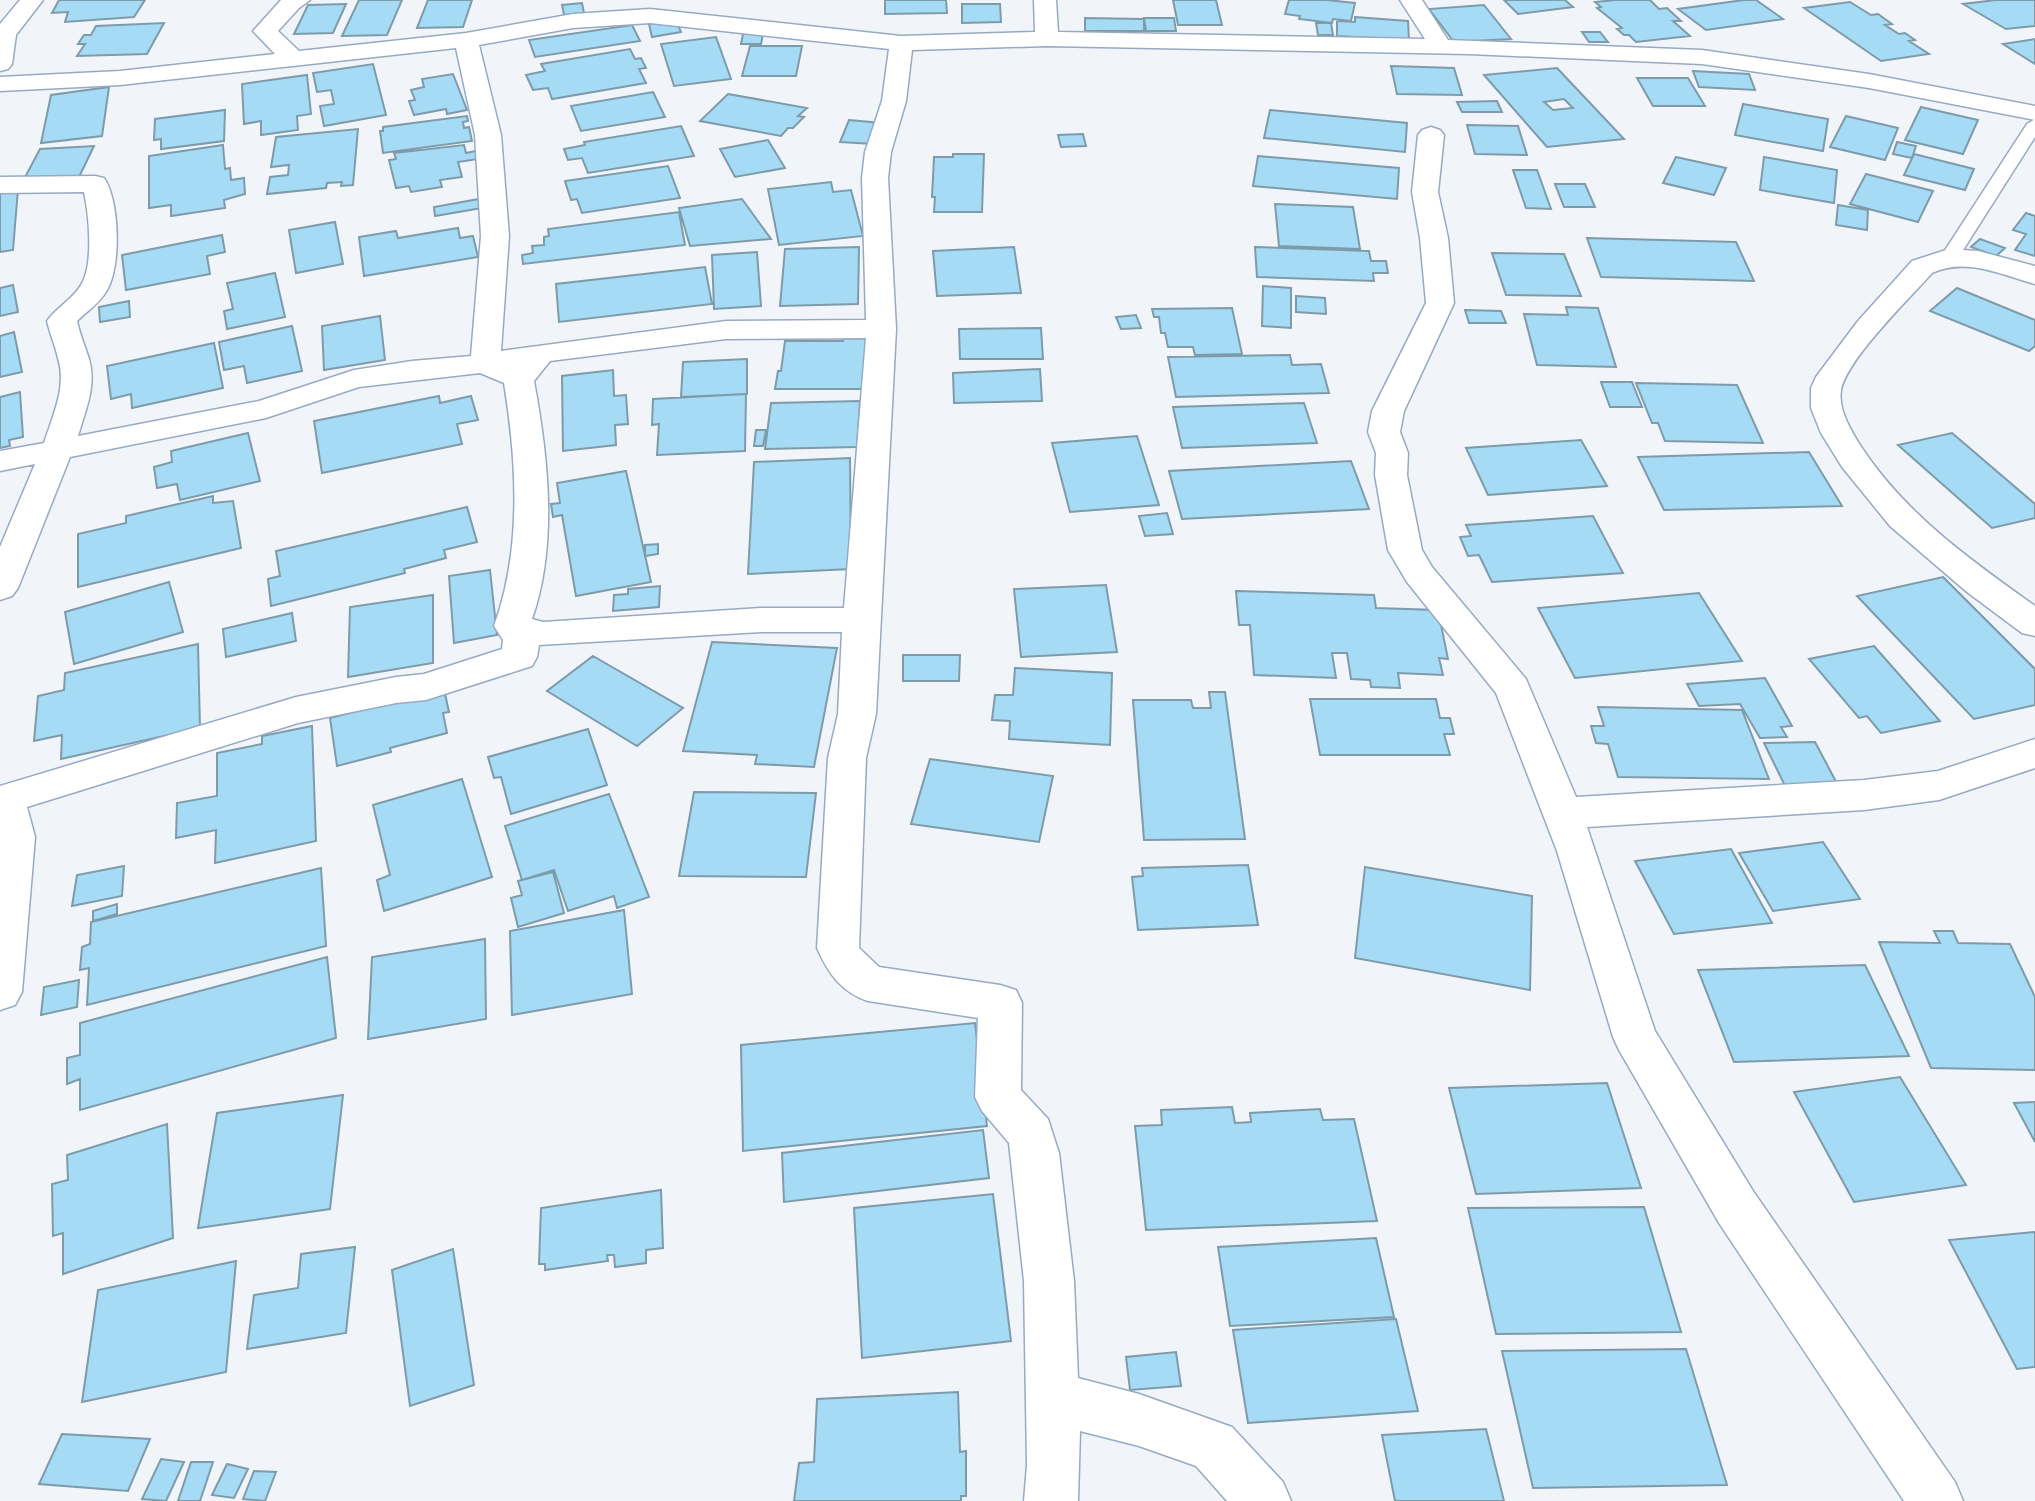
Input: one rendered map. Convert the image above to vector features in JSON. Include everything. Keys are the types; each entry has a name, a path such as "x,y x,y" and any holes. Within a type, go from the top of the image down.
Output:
{"street":[{"path":"0,64 4,34 32,0"},
{"path":"292,58 265,32 291,4 299,0"},
{"path":"1045,0 1047,39"},
{"path":"1410,0 1437,40 1438,48"},
{"path":"0,84 120,78 466,40 656,8 901,43 1047,39 1588,51 1702,57 1869,81 2035,113"},
{"path":"466,40 488,135 495,236 485,364"},
{"path":"901,43 894,101 878,152 875,177 881,329 857,714 847,758 838,948 845,963 868,983 1000,1003 998,1097 1031,1134 1049,1282 1054,1465 1051,1501"},
{"path":"1431,135 1425,192 1434,238 1440,303 1388,411 1384,432 1392,453 1391,475 1405,550 1419,574 1513,688 1577,851 1635,1037 1736,1208 1936,1501"},
{"path":"0,186 89,183 97,188 102,251 94,289 71,307 62,321 66,341 74,359 77,388 58,448 0,588"},
{"path":"2035,275 1976,259 1935,259 1922,267 1836,367 1826,389 1829,417 1853,462 1899,519 1924,542 2035,624"},
{"path":"0,461 266,409 354,380 412,370 485,364 530,367 726,330 881,329"},
{"path":"512,626 518,614 527,546 530,502 525,408 530,367"},
{"path":"512,626 543,634 761,620 861,620"},
{"path":"0,992 15,837 9,811 0,801 296,710 396,690 426,687 519,657 521,640 512,626"},
{"path":"1562,813 1864,795 1939,785 2035,753"},
{"path":"1053,1398 1139,1420 1213,1446 1264,1501"}],"lane":[{"path":"1949,258 2035,124"}],"building":[{"path":"59,0 145,0 134,17 65,22 68,12 52,13"},
{"path":"359,0 402,0 387,35 342,36"},
{"path":"428,0 472,0 463,27 417,28"},
{"path":"885,0 946,0 947,13 885,14"},
{"path":"1173,0 1216,0 1222,25 1178,25"},
{"path":"1289,0 1355,3 1351,21 1333,19 1332,23 1299,19 1300,16 1285,14"},
{"path":"1504,0 1565,0 1573,7 1518,14"},
{"path":"1650,0 1659,9 1667,8 1681,21 1673,21 1690,36 1636,42 1617,29 1622,28 1597,8 1601,7 1595,2"},
{"path":"1756,0 1783,19 1706,30 1678,9"},
{"path":"1996,0 2035,0 2035,26 2006,29 1963,4"},
{"path":"1850,2 1871,15 1878,14 1892,24 1885,25 1899,34 1905,33 1915,40 1909,41 1929,54 1881,61 1804,8"},
{"path":"582,3 584,13 564,15 562,5"},
{"path":"346,4 333,33 294,34 308,5"},
{"path":"962,4 1000,4 1001,22 962,23"},
{"path":"1484,5 1511,39 1454,42 1429,9"},
{"path":"1355,17 1408,21 1409,40 1337,36 1337,21 1355,22"},
{"path":"1085,18 1144,19 1144,31 1085,31"},
{"path":"1144,18 1174,18 1176,31 1146,31"},
{"path":"164,23 147,54 77,56 85,44 78,44 84,35 91,35 96,26"},
{"path":"677,23 681,32 652,37 649,24"},
{"path":"1316,23 1331,23 1333,35 1318,35"},
{"path":"632,25 640,41 535,57 529,40"},
{"path":"1582,32 1600,32 1608,42 1589,42"},
{"path":"743,34 763,34 761,44 741,44"},
{"path":"716,37 731,79 674,86 661,44"},
{"path":"2035,39 2035,64 2003,44"},
{"path":"750,46 802,46 796,76 742,76"},
{"path":"630,49 635,59 641,58 646,68 639,69 646,83 552,99 548,88 533,90 526,75 545,71 541,64"},
{"path":"373,64 386,115 324,126 320,106 334,104 331,90 317,92 313,73"},
{"path":"1391,66 1454,68 1462,95 1397,94"},
{"path":"1557,68 1624,139 1547,147 1484,75","holes":["1564,99 1573,108 1553,110 1544,102"]},
{"path":"1693,71 1749,74 1755,90 1699,87"},
{"path":"453,74 467,110 447,114 446,109 414,115 409,101 415,100 411,90 424,87 422,79"},
{"path":"307,75 311,114 297,116 298,130 261,135 261,121 244,124 242,84"},
{"path":"1637,78 1688,78 1705,106 1653,106"},
{"path":"109,87 102,136 41,143 51,95"},
{"path":"653,92 665,117 581,131 571,106"},
{"path":"728,94 807,108 798,116 804,117 781,136 700,121"},
{"path":"1497,101 1502,112 1462,112 1457,102"},
{"path":"1743,104 1828,119 1823,151 1735,135"},
{"path":"1921,107 1978,120 1963,154 1905,140"},
{"path":"225,110 224,141 161,149 161,139 154,140 155,119"},
{"path":"1270,110 1407,123 1405,152 1264,138"},
{"path":"467,116 468,121 463,122 464,128 469,127 472,141 383,153 380,131 383,131 383,127"},
{"path":"1846,116 1898,128 1885,160 1830,147"},
{"path":"849,120 881,123 874,144 840,142"},
{"path":"1467,125 1518,126 1527,155 1475,154"},
{"path":"681,126 694,156 588,173 582,158 568,160 564,149 585,145 584,142"},
{"path":"358,129 353,185 341,186 342,182 327,183 326,188 267,194 270,177 288,175 289,165 271,167 276,137"},
{"path":"1083,134 1086,146 1061,147 1058,135"},
{"path":"768,140 785,168 735,177 720,149"},
{"path":"1897,142 1916,146 1912,158 1893,154"},
{"path":"223,145 225,169 230,168 231,180 244,178 245,194 224,200 225,208 171,216 171,205 149,208 149,156"},
{"path":"464,145 466,153 476,151 478,159 458,162 462,177 440,180 442,187 411,192 409,186 396,188 389,160 396,159 394,153"},
{"path":"94,146 79,177 23,181 40,149"},
{"path":"953,154 984,154 982,212 934,212 934,157 953,157"},
{"path":"1914,154 1974,169 1965,190 1904,175"},
{"path":"1258,156 1399,168 1397,199 1253,186"},
{"path":"1676,157 1726,168 1714,195 1663,183"},
{"path":"1764,157 1837,170 1834,203 1760,190"},
{"path":"668,166 680,198 582,213 577,199 571,200 565,181"},
{"path":"1513,170 1537,170 1551,209 1526,208"},
{"path":"1866,174 1933,191 1918,222 1850,204"},
{"path":"831,182 833,192 851,190 863,236 779,245 768,189"},
{"path":"1555,184 1585,184 1595,207 1564,207"},
{"path":"18,189 13,250 0,252 0,192"},
{"path":"479,199 482,208 435,216 434,207"},
{"path":"742,199 771,239 690,246 679,208"},
{"path":"1275,204 1353,207 1360,249 1279,246"},
{"path":"1838,205 1868,210 1867,230 1836,225"},
{"path":"679,212 685,245 523,264 522,255 533,253 532,246 544,245 544,237 549,236 548,229"},
{"path":"2026,213 2035,216 2035,256 2015,250 2026,234 2013,230"},
{"path":"335,222 343,264 296,273 289,230"},
{"path":"458,228 460,238 473,236 478,257 364,276 359,237 396,231 398,238"},
{"path":"222,235 225,252 207,256 210,274 126,290 122,255"},
{"path":"1587,238 1736,242 1754,281 1601,277"},
{"path":"1980,239 2005,248 1996,256 1971,247"},
{"path":"859,247 858,304 780,306 785,249"},
{"path":"1014,247 1021,293 937,296 933,251"},
{"path":"1255,247 1369,251 1371,261 1386,261 1388,273 1373,273 1374,281 1257,277"},
{"path":"757,252 761,306 714,309 712,255"},
{"path":"1492,253 1564,254 1581,296 1506,295"},
{"path":"705,267 712,304 559,322 556,284"},
{"path":"275,273 285,317 227,329 224,311 233,309 227,283"},
{"path":"13,285 18,312 0,316 0,288"},
{"path":"1263,286 1291,288 1291,328 1262,326"},
{"path":"1957,288 2035,320 2035,346 2029,351 1930,311"},
{"path":"1296,296 1325,298 1326,314 1296,312"},
{"path":"129,301 130,317 100,322 99,307"},
{"path":"1566,307 1598,308 1616,367 1537,365 1524,314 1568,315"},
{"path":"1232,308 1242,354 1195,355 1193,347 1168,347 1165,333 1161,333 1159,317 1154,317 1152,309"},
{"path":"1465,310 1501,311 1506,323 1469,323"},
{"path":"1136,315 1141,328 1121,329 1116,317"},
{"path":"380,316 385,360 324,370 322,326"},
{"path":"292,326 302,371 247,383 244,366 224,370 219,342"},
{"path":"1041,328 1043,359 960,359 959,329"},
{"path":"14,332 22,372 0,377 0,336"},
{"path":"844,334 878,334 863,373 862,389 775,389 778,371 781,371 785,341 843,341"},
{"path":"214,343 223,388 132,408 131,394 111,399 107,366"},
{"path":"1290,355 1292,365 1321,364 1329,393 1176,397 1168,357"},
{"path":"747,359 747,394 681,397 683,362"},
{"path":"1040,369 1042,401 954,403 953,373"},
{"path":"613,370 614,396 626,395 628,424 615,425 616,445 563,451 562,376"},
{"path":"1601,382 1632,382 1642,407 1610,407"},
{"path":"1636,383 1737,385 1763,443 1665,441 1658,423 1652,423"},
{"path":"20,392 23,437 9,440 10,446 0,448 0,397"},
{"path":"746,394 745,451 657,455 659,424 652,425 653,399"},
{"path":"439,396 440,403 471,396 478,420 457,424 462,444 322,473 314,421"},
{"path":"860,401 857,447 765,449 771,403"},
{"path":"1304,403 1317,443 1182,448 1173,407"},
{"path":"756,430 766,430 763,446 754,446"},
{"path":"248,433 260,481 180,500 177,484 157,488 154,467 172,462 171,451"},
{"path":"1952,433 2035,504 2035,518 1992,528 1898,445"},
{"path":"1137,436 1159,505 1070,512 1052,443"},
{"path":"1581,440 1607,486 1488,495 1466,448"},
{"path":"1809,452 1842,506 1664,510 1638,457"},
{"path":"850,458 851,569 748,574 754,462"},
{"path":"1351,461 1369,509 1182,519 1169,471"},
{"path":"626,471 651,582 576,596 562,515 553,517 551,504 560,503 557,483"},
{"path":"213,496 213,503 233,501 241,548 78,587 78,534 126,523 126,516"},
{"path":"467,507 477,542 444,550 446,558 404,569 405,573 271,606 268,579 280,576 276,551"},
{"path":"1167,513 1173,534 1145,536 1139,516"},
{"path":"1593,516 1623,573 1492,582 1479,555 1468,556 1460,537 1471,536 1466,525"},
{"path":"658,544 658,554 645,556 645,545"},
{"path":"490,570 497,635 454,643 449,576"},
{"path":"1943,577 2035,669 2035,705 1974,719 1857,596"},
{"path":"169,582 183,632 74,664 65,612"},
{"path":"1106,585 1117,652 1021,657 1014,589"},
{"path":"660,586 659,607 613,611 614,595 628,594 628,589"},
{"path":"1236,591 1374,595 1376,608 1438,610 1448,659 1439,658 1443,675 1398,673 1400,688 1371,687 1370,680 1351,679 1347,653 1332,653 1336,678 1254,675 1250,625 1239,625"},
{"path":"1699,593 1742,661 1575,678 1538,608"},
{"path":"433,595 433,663 348,677 350,607"},
{"path":"292,613 296,641 226,657 223,629"},
{"path":"712,642 837,648 814,767 755,764 757,755 683,751"},
{"path":"198,644 200,728 61,759 62,735 34,741 38,696 64,690 65,673"},
{"path":"1874,646 1940,721 1881,733 1867,716 1859,718 1809,659"},
{"path":"903,655 960,655 959,681 903,681"},
{"path":"593,656 683,708 637,746 547,691"},
{"path":"1015,668 1112,673 1110,745 1009,739 1010,721 992,720 995,695 1013,695"},
{"path":"1765,678 1792,726 1781,727 1787,737 1760,738 1740,704 1699,706 1687,684"},
{"path":"444,689 449,712 443,713 447,733 390,748 391,752 337,766 330,718"},
{"path":"1209,692 1225,692 1245,839 1144,840 1133,700 1191,700 1193,708 1211,708"},
{"path":"1310,699 1436,699 1440,718 1450,718 1454,734 1444,734 1450,755 1320,755"},
{"path":"1598,707 1742,710 1769,779 1618,777 1608,744 1596,743 1591,726 1604,726"},
{"path":"312,726 316,841 215,863 216,830 176,838 177,803 217,796 217,753 262,744 262,736"},
{"path":"588,729 607,785 511,814 501,777 494,778 488,757"},
{"path":"1815,742 1841,791 1788,792 1764,743"},
{"path":"930,759 1053,776 1039,842 911,824"},
{"path":"462,779 492,877 384,911 377,880 390,875 373,805"},
{"path":"694,792 816,793 806,877 679,876"},
{"path":"609,794 649,897 617,908 614,896 568,911 554,870 522,880 505,826"},
{"path":"1823,842 1860,899 1773,911 1739,853"},
{"path":"1731,849 1772,923 1674,934 1635,861"},
{"path":"1248,865 1258,925 1138,930 1132,877 1143,876 1142,868"},
{"path":"124,866 122,896 72,906 77,875"},
{"path":"1365,867 1532,896 1530,990 1355,958"},
{"path":"321,868 326,946 87,1005 89,968 80,970 82,947 90,944 91,922"},
{"path":"553,872 564,913 518,927 511,898 522,895 518,881"},
{"path":"117,904 117,914 93,921 93,911"},
{"path":"624,910 632,994 512,1015 510,931"},
{"path":"1934,931 1953,931 1958,943 2010,944 2035,997 2035,1070 1931,1068 1879,942 1940,943"},
{"path":"485,939 486,1019 368,1039 372,957"},
{"path":"327,957 336,1038 80,1110 80,1079 67,1084 67,1058 80,1055 80,1023"},
{"path":"1865,965 1909,1056 1734,1062 1698,970"},
{"path":"79,980 77,1007 41,1015 44,987"},
{"path":"975,1023 987,1126 743,1151 741,1045"},
{"path":"1900,1077 1966,1185 1854,1202 1794,1092"},
{"path":"1607,1083 1641,1188 1476,1194 1449,1088"},
{"path":"343,1095 330,1209 198,1228 217,1113"},
{"path":"2035,1102 2035,1142 2014,1103"},
{"path":"1232,1107 1235,1123 1251,1122 1250,1113 1320,1109 1323,1120 1354,1119 1377,1221 1146,1230 1135,1126 1162,1125 1161,1110"},
{"path":"167,1124 173,1238 63,1274 63,1233 53,1236 52,1184 68,1180 67,1155"},
{"path":"983,1130 989,1178 784,1202 782,1153"},
{"path":"661,1190 663,1248 646,1250 646,1263 615,1267 614,1255 607,1255 608,1261 545,1270 545,1264 539,1264 541,1208"},
{"path":"993,1194 1011,1341 862,1358 854,1208"},
{"path":"1644,1207 1681,1332 1496,1334 1468,1208"},
{"path":"2035,1232 2035,1367 2017,1369 1949,1240"},
{"path":"1376,1238 1394,1317 1230,1326 1218,1247"},
{"path":"355,1247 346,1333 247,1349 254,1295 298,1288 301,1254"},
{"path":"453,1249 474,1385 410,1406 392,1270"},
{"path":"236,1261 226,1372 82,1402 98,1290"},
{"path":"1396,1319 1418,1411 1248,1423 1233,1330"},
{"path":"1686,1349 1727,1485 1533,1488 1502,1351"},
{"path":"1176,1352 1181,1386 1130,1390 1126,1357"},
{"path":"958,1392 960,1452 966,1451 966,1496 961,1496 961,1501 794,1501 799,1463 814,1462 817,1399"},
{"path":"1486,1429 1504,1501 1395,1501 1382,1435"},
{"path":"62,1434 150,1439 128,1491 39,1484"},
{"path":"161,1459 184,1462 166,1501 142,1499"},
{"path":"191,1462 213,1462 200,1501 178,1501"},
{"path":"227,1464 248,1469 234,1498 212,1495"},
{"path":"254,1471 276,1472 265,1501 243,1499"}]}
